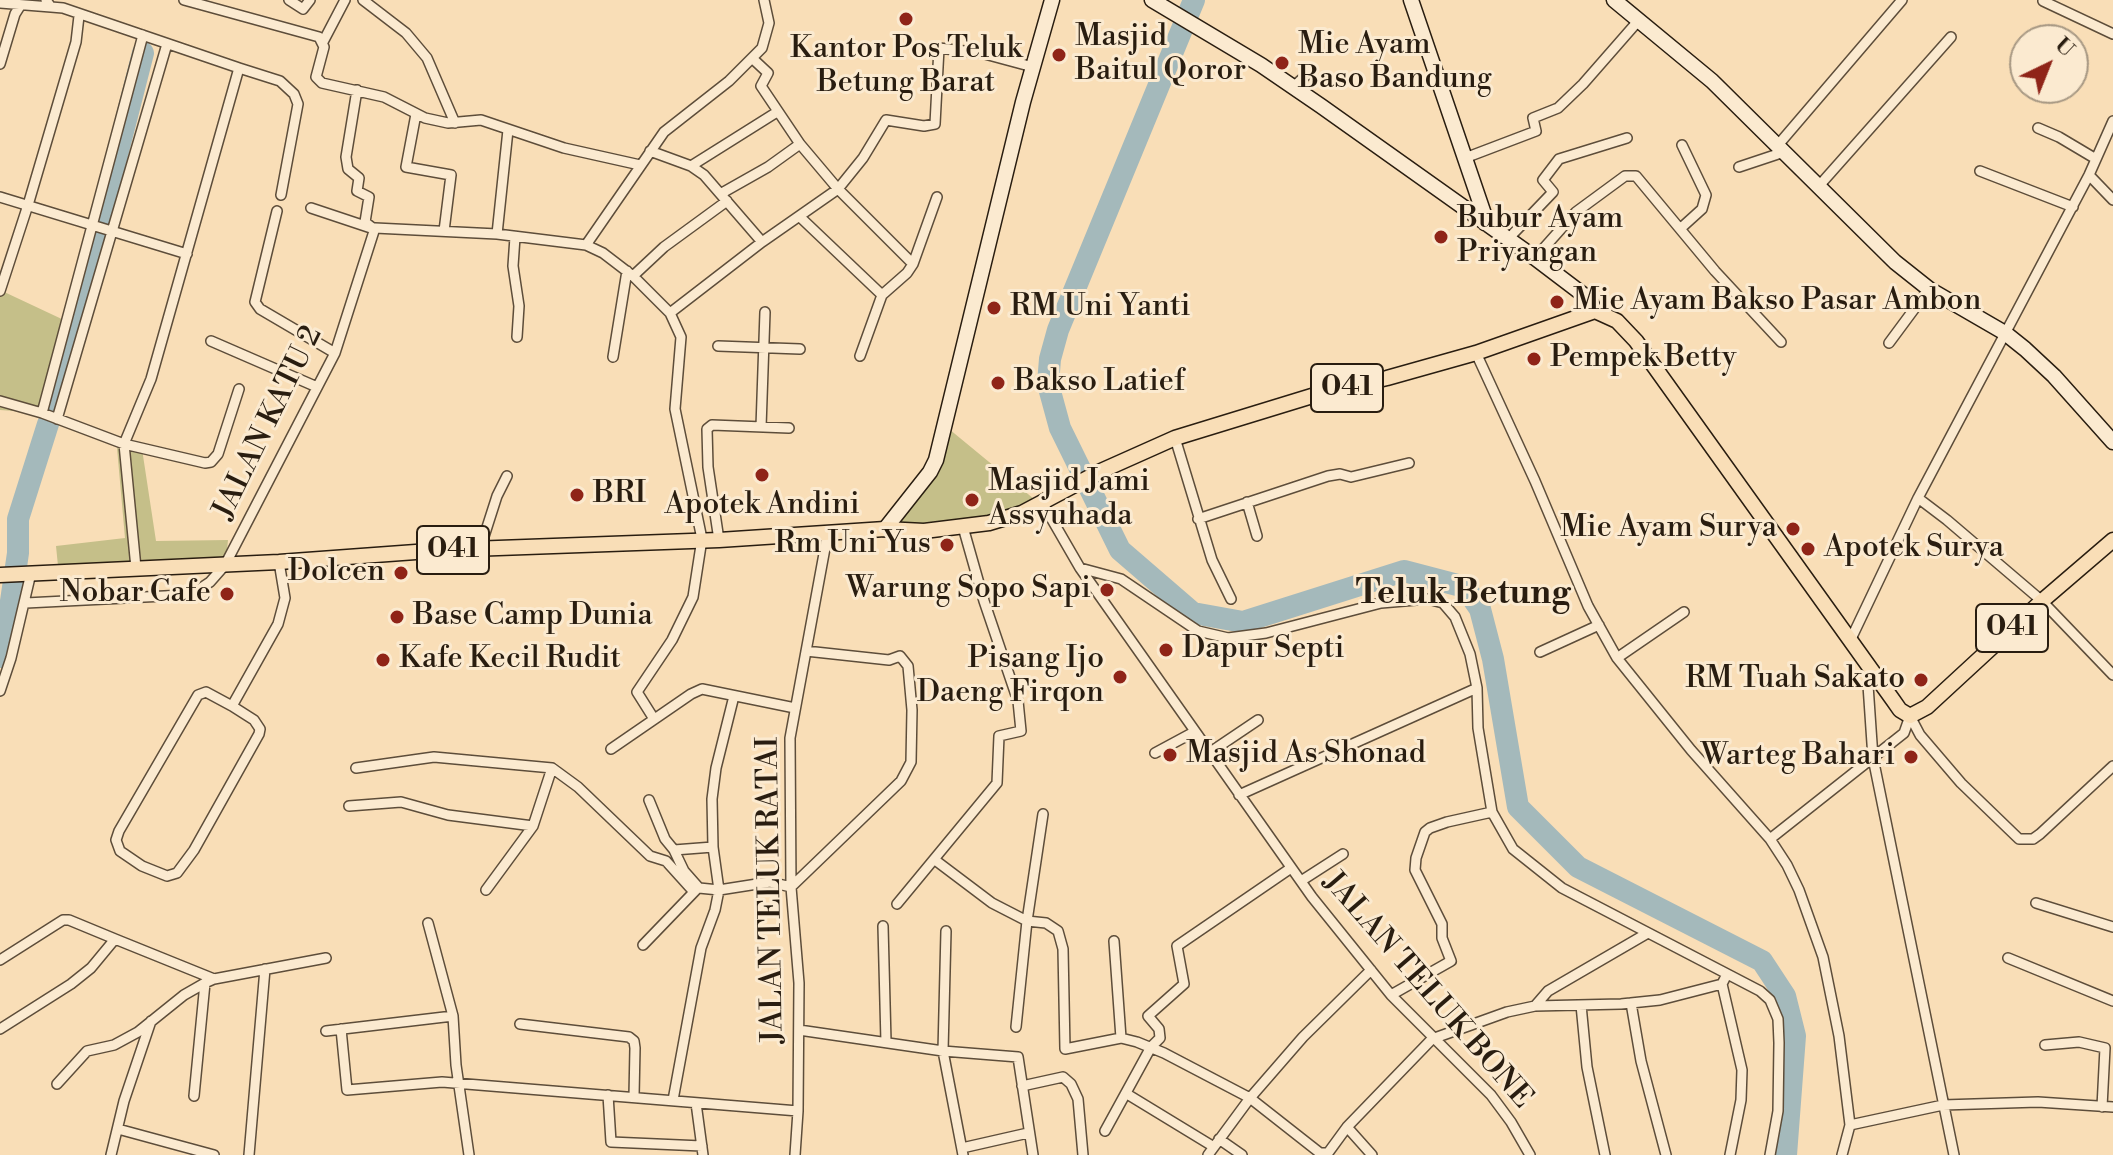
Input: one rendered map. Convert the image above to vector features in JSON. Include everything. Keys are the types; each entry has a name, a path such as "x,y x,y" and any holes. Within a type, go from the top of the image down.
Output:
{"main road":[{"name":"041","path":"26,573 719,540 885,529 924,531 989,523 1046,501 1101,471 1175,438 1312,396 1476,353 1595,311"},
{"path":"1595,311 1617,321 1636,341 1900,710 1910,716"},
{"name":"041","path":"1910,716 1927,707 2113,540"},
{"path":"3,574 26,573"}],"street":[{"path":"184,0 319,37 324,47 316,77 318,80 384,97 425,118 455,123 474,119 564,148 640,165"},
{"path":"289,0 303,9 310,0"},
{"path":"323,42 345,0"},
{"path":"363,0 406,33 427,58 455,123"},
{"path":"586,245 671,124 729,81 762,48 767,34 768,12 764,0"},
{"path":"885,529 936,460 1052,0"},
{"path":"1152,0 1293,87 1535,258 1589,299 1595,311"},
{"path":"1411,0 1485,223"},
{"path":"1614,0 1712,81 1895,262 1929,289 2005,333 2054,376 2113,442"},
{"path":"1739,167 1781,148 1902,0"},
{"path":"2043,1 2113,34"},
{"path":"0,3 20,6 66,4 79,16 280,81 294,94 298,104 281,195"},
{"path":"0,64 20,6"},
{"path":"0,291 76,42 79,16"},
{"path":"1465,158 1536,131 1533,118 1558,108 1639,20"},
{"path":"42,413 143,35"},
{"path":"1818,187 1951,37"},
{"path":"57,419 167,44"},
{"path":"670,313 762,242 838,189 863,158 886,120 924,126 935,124 939,48 981,53 1033,67"},
{"path":"753,59 768,73 761,86 800,144 838,189 913,264"},
{"path":"136,568 124,444 151,379 239,68"},
{"path":"1293,87 1312,70"},
{"path":"357,90 346,157 348,169 359,178 357,191 369,197 365,222 374,229"},
{"path":"691,166 777,112"},
{"path":"416,114 406,167 451,175 444,231"},
{"path":"1851,639 1918,498 2073,207 2113,121"},
{"path":"2038,128 2096,159"},
{"path":"497,234 508,130"},
{"path":"1508,239 1553,192 1543,180 1559,159 1627,138"},
{"path":"613,357 630,273 725,197 800,144"},
{"path":"1681,228 1702,209 1706,195 1682,145"},
{"path":"650,151 691,166 704,175 762,242"},
{"path":"1980,171 2073,207"},
{"path":"2089,175 2113,200"},
{"path":"1535,258 1576,212 1625,176 1636,176 1715,271 1781,342"},
{"path":"0,197 187,254"},
{"path":"860,356 882,295 913,264 937,197"},
{"path":"311,208 374,229 497,234 586,245 630,273 670,313 681,337 675,409 678,433 702,539 693,597 672,640 637,692 654,719"},
{"path":"277,211 254,298 260,309 335,353"},
{"path":"800,217 882,295"},
{"name":"JALAN KATU 2","path":"225,565 335,353 374,229"},
{"path":"515,237 513,266 519,306 517,337"},
{"path":"1889,343 1929,289"},
{"path":"761,427 765,312"},
{"path":"211,341 317,387"},
{"path":"718,346 800,349"},
{"path":"1476,353 1599,625 1617,658 1691,750 1770,839 1799,890 1823,957 1839,1036 1850,1125 1842,1155"},
{"path":"0,401 42,413 124,444 211,462 218,454 239,389"},
{"path":"719,540 706,455 707,429 712,425 789,428"},
{"path":"1175,438 1198,519 1217,572 1231,599"},
{"path":"1198,519 1334,474 1351,477 1409,463"},
{"path":"480,549 507,476"},
{"path":"1918,498 2042,601 2113,675"},
{"name":"JALAN TELUK BONE","path":"1046,501 1080,568 1291,868 1391,995 1491,1095 1530,1155"},
{"path":"1247,502 1257,536"},
{"path":"897,904 997,783 999,736 1021,731 1018,701 963,527"},
{"name":"JALAN TELUK RATAI","path":"795,1155 799,1030 791,887 790,738 828,532"},
{"path":"232,706 278,624 285,598 279,562"},
{"path":"26,603 184,595 210,582 225,565"},
{"path":"1080,568 1121,579 1198,631 1228,638 1266,633 1381,603 1428,599 1443,603 1455,617 1470,654 1492,812 1513,849 1553,882 1724,980 1760,991 1770,1000 1778,1019 1778,1111 1770,1155"},
{"path":"0,691 26,603 26,573"},
{"path":"1617,658 1684,612"},
{"path":"1540,652 1599,625"},
{"path":"356,768 434,757 552,768 578,787 650,856 666,861 696,890 719,890 770,882 791,887 901,781 911,762 912,710 908,666 900,656 889,660 806,651"},
{"path":"1871,669 1868,685 1873,758 1954,1155"},
{"path":"1239,795 1477,688"},
{"path":"611,749 697,691 708,690 795,708"},
{"path":"206,692 232,706 254,720 260,729 259,734 194,850 177,873 167,876 142,866 120,851 116,840 119,831 198,695 206,692"},
{"path":"673,1100 701,948 719,890 713,847 712,799 716,768 734,696"},
{"path":"1770,839 1904,733 1910,716"},
{"path":"1910,716 1920,735 1961,783 2019,839 2033,839 2040,834 2113,766"},
{"path":"1209,753 1258,720"},
{"path":"1155,753 1194,732"},
{"path":"486,890 533,826 552,768"},
{"path":"649,800 665,839 696,890"},
{"path":"349,806 401,802 448,815 533,826"},
{"path":"1391,995 1451,961 1442,938 1442,924 1415,870 1425,832 1447,822 1492,812"},
{"path":"1016,1027 1027,921 1043,814"},
{"path":"674,850 713,847"},
{"path":"1301,881 1343,854"},
{"path":"935,860 992,903 1027,921 1046,923 1058,931 1063,949 1064,1047 1072,1049 1121,1038 1151,1047 1250,1098 1320,1153 1328,1153 1347,1127 1432,1039 1507,1012 1535,1006 1660,1000 1724,980"},
{"path":"1105,1131 1151,1047 1160,1038 1159,1029 1148,1016 1184,984 1177,946 1291,868"},
{"path":"643,945 696,890"},
{"path":"2036,903 2113,927"},
{"path":"0,960 63,920 69,920 210,981"},
{"path":"428,923 453,1016 456,1065 469,1155"},
{"path":"883,926 886,1042"},
{"path":"946,931 943,1051 962,1152 1028,1133"},
{"path":"1535,1006 1548,991 1646,934"},
{"path":"0,1029 71,984 91,968 115,939"},
{"path":"1114,941 1121,1038"},
{"path":"57,1084 87,1051 114,1045 184,995 210,981 326,958"},
{"path":"2008,958 2113,1001"},
{"path":"249,1155 265,969"},
{"path":"1214,1147 1250,1098 1303,1037 1371,970"},
{"path":"1724,980 1742,1070 1741,1100 1730,1155"},
{"path":"194,1096 210,981"},
{"path":"1631,1003 1641,1061 1666,1155"},
{"path":"1581,1005 1587,1067 1605,1155"},
{"path":"326,1031 453,1016"},
{"path":"111,1155 124,1101 151,1021"},
{"path":"520,1024 629,1037 634,1041 635,1048 634,1096"},
{"path":"341,1029 347,1090 434,1082 798,1111"},
{"path":"799,1030 943,1051 1018,1057 1033,1155"},
{"path":"1850,1125 1943,1105 2038,1102 2108,1107 2105,1048 2079,1042 2045,1045"},
{"path":"1022,1086 1063,1077 1071,1084 1078,1099 1083,1155"},
{"path":"1127,1094 1214,1147 1242,1155"},
{"path":"608,1095 611,1142 702,1150 696,1103"},
{"path":"1347,1127 1372,1155"},
{"path":"118,1129 214,1155"}],"shaded area":[{"path":"0,290 66,321 42,413 0,410"},
{"path":"949,429 1034,499 1021,509 990,519 888,527"},
{"path":"117,448 142,449 156,541 228,540 226,559 58,566 56,546 125,538"}],"waterway":[{"path":"1194,0 1058,330 1050,359 1048,384 1060,428 1120,550 1193,613 1243,622 1404,571 1465,587 1480,609 1493,659 1518,807 1578,867 1762,961 1785,996 1795,1036 1786,1155"},
{"path":"143,53 146,37"},
{"path":"51,414 143,53"},
{"path":"0,657 4,649 18,553 18,519 48,424"}],"place":[{"name":"Kantor Pos Teluk Betung Barat","path":"906,19"},
{"name":"Masjid Baitul Qoror","path":"1059,55"},
{"name":"Mie Ayam Baso Bandung","path":"1282,63"},
{"name":"Bubur Ayam Priyangan","path":"1441,237"},
{"name":"Mie Ayam Bakso Pasar Ambon","path":"1557,302"},
{"name":"RM Uni Yanti","path":"994,308"},
{"name":"Pempek Betty","path":"1534,359"},
{"name":"Bakso Latief","path":"998,383"},
{"name":"Apotek Andini","path":"762,475"},
{"name":"BRI","path":"577,495"},
{"name":"Masjid Jami Assyuhada","path":"972,500"},
{"name":"Mie Ayam Surya","path":"1793,529"},
{"name":"Rm Uni Yus","path":"947,545"},
{"name":"Apotek Surya","path":"1808,549"},
{"name":"Dolcen","path":"401,573"},
{"name":"Warung Sopo Sapi","path":"1107,590"},
{"name":"Nobar Cafe","path":"227,594"},
{"name":"Base Camp Dunia","path":"397,617"},
{"name":"Dapur Septi","path":"1166,650"},
{"name":"Kafe Kecil Rudit","path":"383,660"},
{"name":"Pisang Ijo Daeng Firqon","path":"1120,677"},
{"name":"RM Tuah Sakato","path":"1921,680"},
{"name":"Masjid As Shonad","path":"1170,755"},
{"name":"Warteg Bahari","path":"1911,757"}],"district":[{"name":"Teluk Betung","path":"1463,595"}]}
